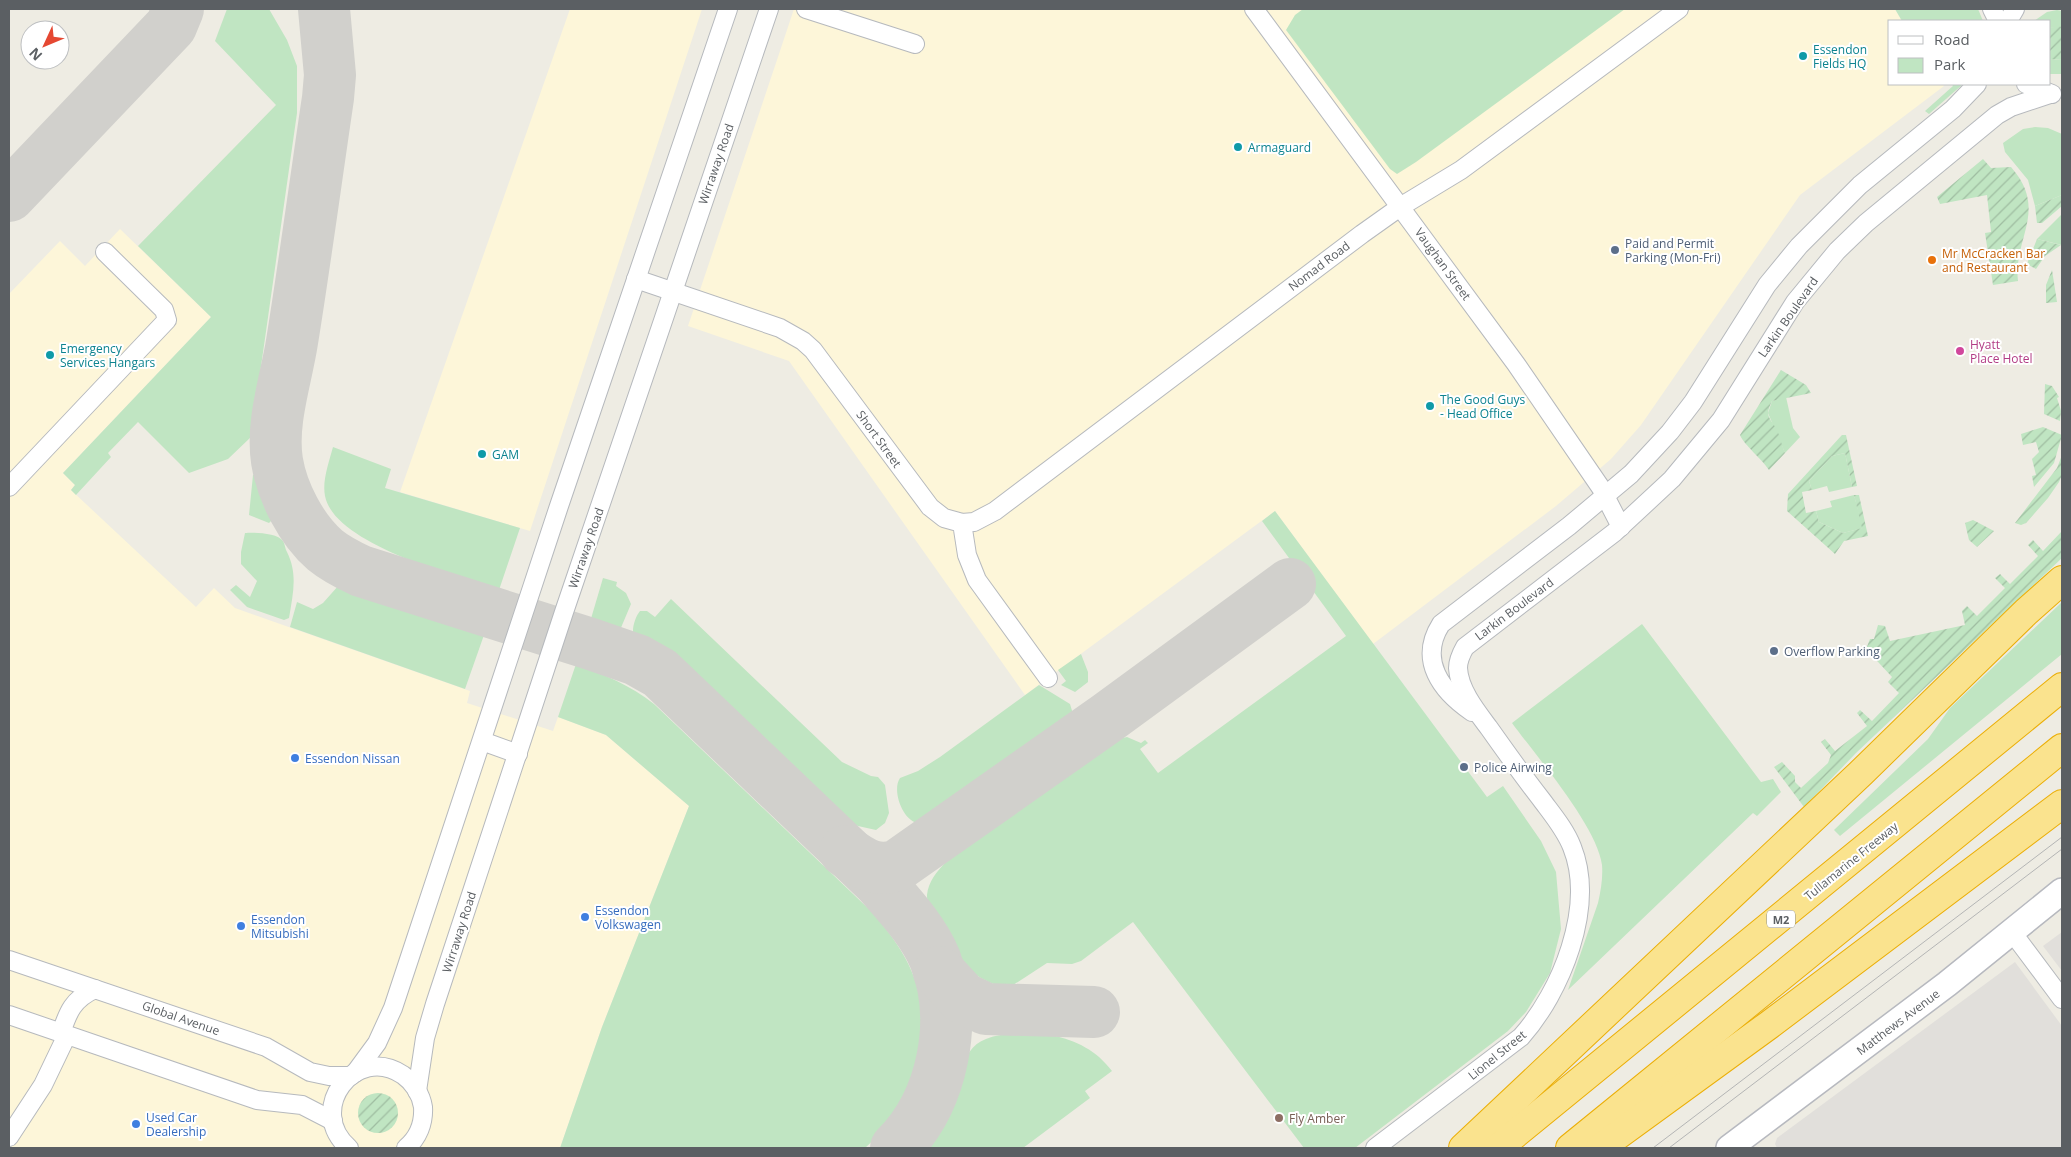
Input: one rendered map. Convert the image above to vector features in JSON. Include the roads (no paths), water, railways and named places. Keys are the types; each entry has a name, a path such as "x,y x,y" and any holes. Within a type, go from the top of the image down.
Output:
{"highway":[{"path":"1463,1148 1862,772 2026,612 2062,580"},
{"name":"Tullamarine Freeway","path":"1498,1148 2062,687"},
{"path":"1570,1148 2062,748"},
{"path":"1600,1148 1776,1020 2062,804"}],"main road":[{"name":"Matthews Avenue","path":"1741,1145 1947,984 2062,891"}],"street":[{"path":"335,1135 335,1096 377,1042 390,1016 556,515 728,9"},
{"name":"Wirraway Road","path":"417,1090 425,1038 435,1004 564,612 769,9"},
{"path":"806,9 915,44"},
{"name":"Vaughan Street","path":"1254,9 1516,364 1606,497 1621,527"},
{"name":"Nomad Road","path":"962,523 974,522 995,511 1400,207 1456,173 1679,9"},
{"path":"2009,20 2015,9"},
{"path":"1481,717 1452,694 1435,672 1430,657 1432,643 1437,630 1448,617 1606,497 1647,458 1707,383 1767,285 1799,246 1860,185 1953,108 1976,85"},
{"path":"2029,85 2057,96"},
{"name":"Larkin Boulevard","path":"1481,717 1465,692 1459,675 1459,658 1465,647 1621,527 1666,486 1700,448 1739,394 1795,302 1850,238 1997,115 2011,107 2057,96"},
{"path":"9,488 167,320 164,310 104,252"},
{"name":"Short Street","path":"636,279 780,328 803,341 820,358 930,508 944,518 962,523"},
{"path":"962,523 967,555 977,580 1048,678"},
{"name":"Lionel Street","path":"1375,1148 1521,1037 1540,1015 1554,991 1575,930 1578,894 1577,870 1572,847 1559,824 1481,717"},
{"path":"482,741 518,754"},
{"path":"2012,932 2062,999"},
{"name":"Global Avenue","path":"9,960 266,1047 310,1072 329,1076 353,1074 372,1067 390,1069 406,1077 417,1090"},
{"path":"9,1137 43,1085 64,1034 72,1005 84,994 94,989"},
{"path":"9,1015 257,1100 302,1105 349,1148"},
{"path":"406,1148 414,1140 422,1123 422,1105 417,1090"}],"tram line":[{"path":"1653,1148 2062,837"},
{"path":"1669,1148 2062,849"}],"place":[{"name":"Essendon Fields HQ","path":"1803,56"},
{"name":"Armaguard","path":"1238,147"},
{"name":"Paid and Permit Parking (Mon-Fri)","path":"1615,250"},
{"name":"Mr McCracken Bar and Restaurant","path":"1932,260"},
{"name":"Hyatt Place Hotel","path":"1960,351"},
{"name":"Emergency Services Hangars","path":"50,355"},
{"name":"The Good Guys - Head Office","path":"1430,406"},
{"name":"GAM","path":"482,454"},
{"name":"Overflow Parking","path":"1774,651"},
{"name":"Essendon Nissan","path":"295,758"},
{"name":"Police Airwing","path":"1464,767"},
{"name":"Essendon Volkswagen","path":"585,917"},
{"name":"Essendon Mitsubishi","path":"241,926"},
{"name":"Fly Amber","path":"1279,1118"},
{"name":"Used Car Dealership","path":"136,1124"}]}
